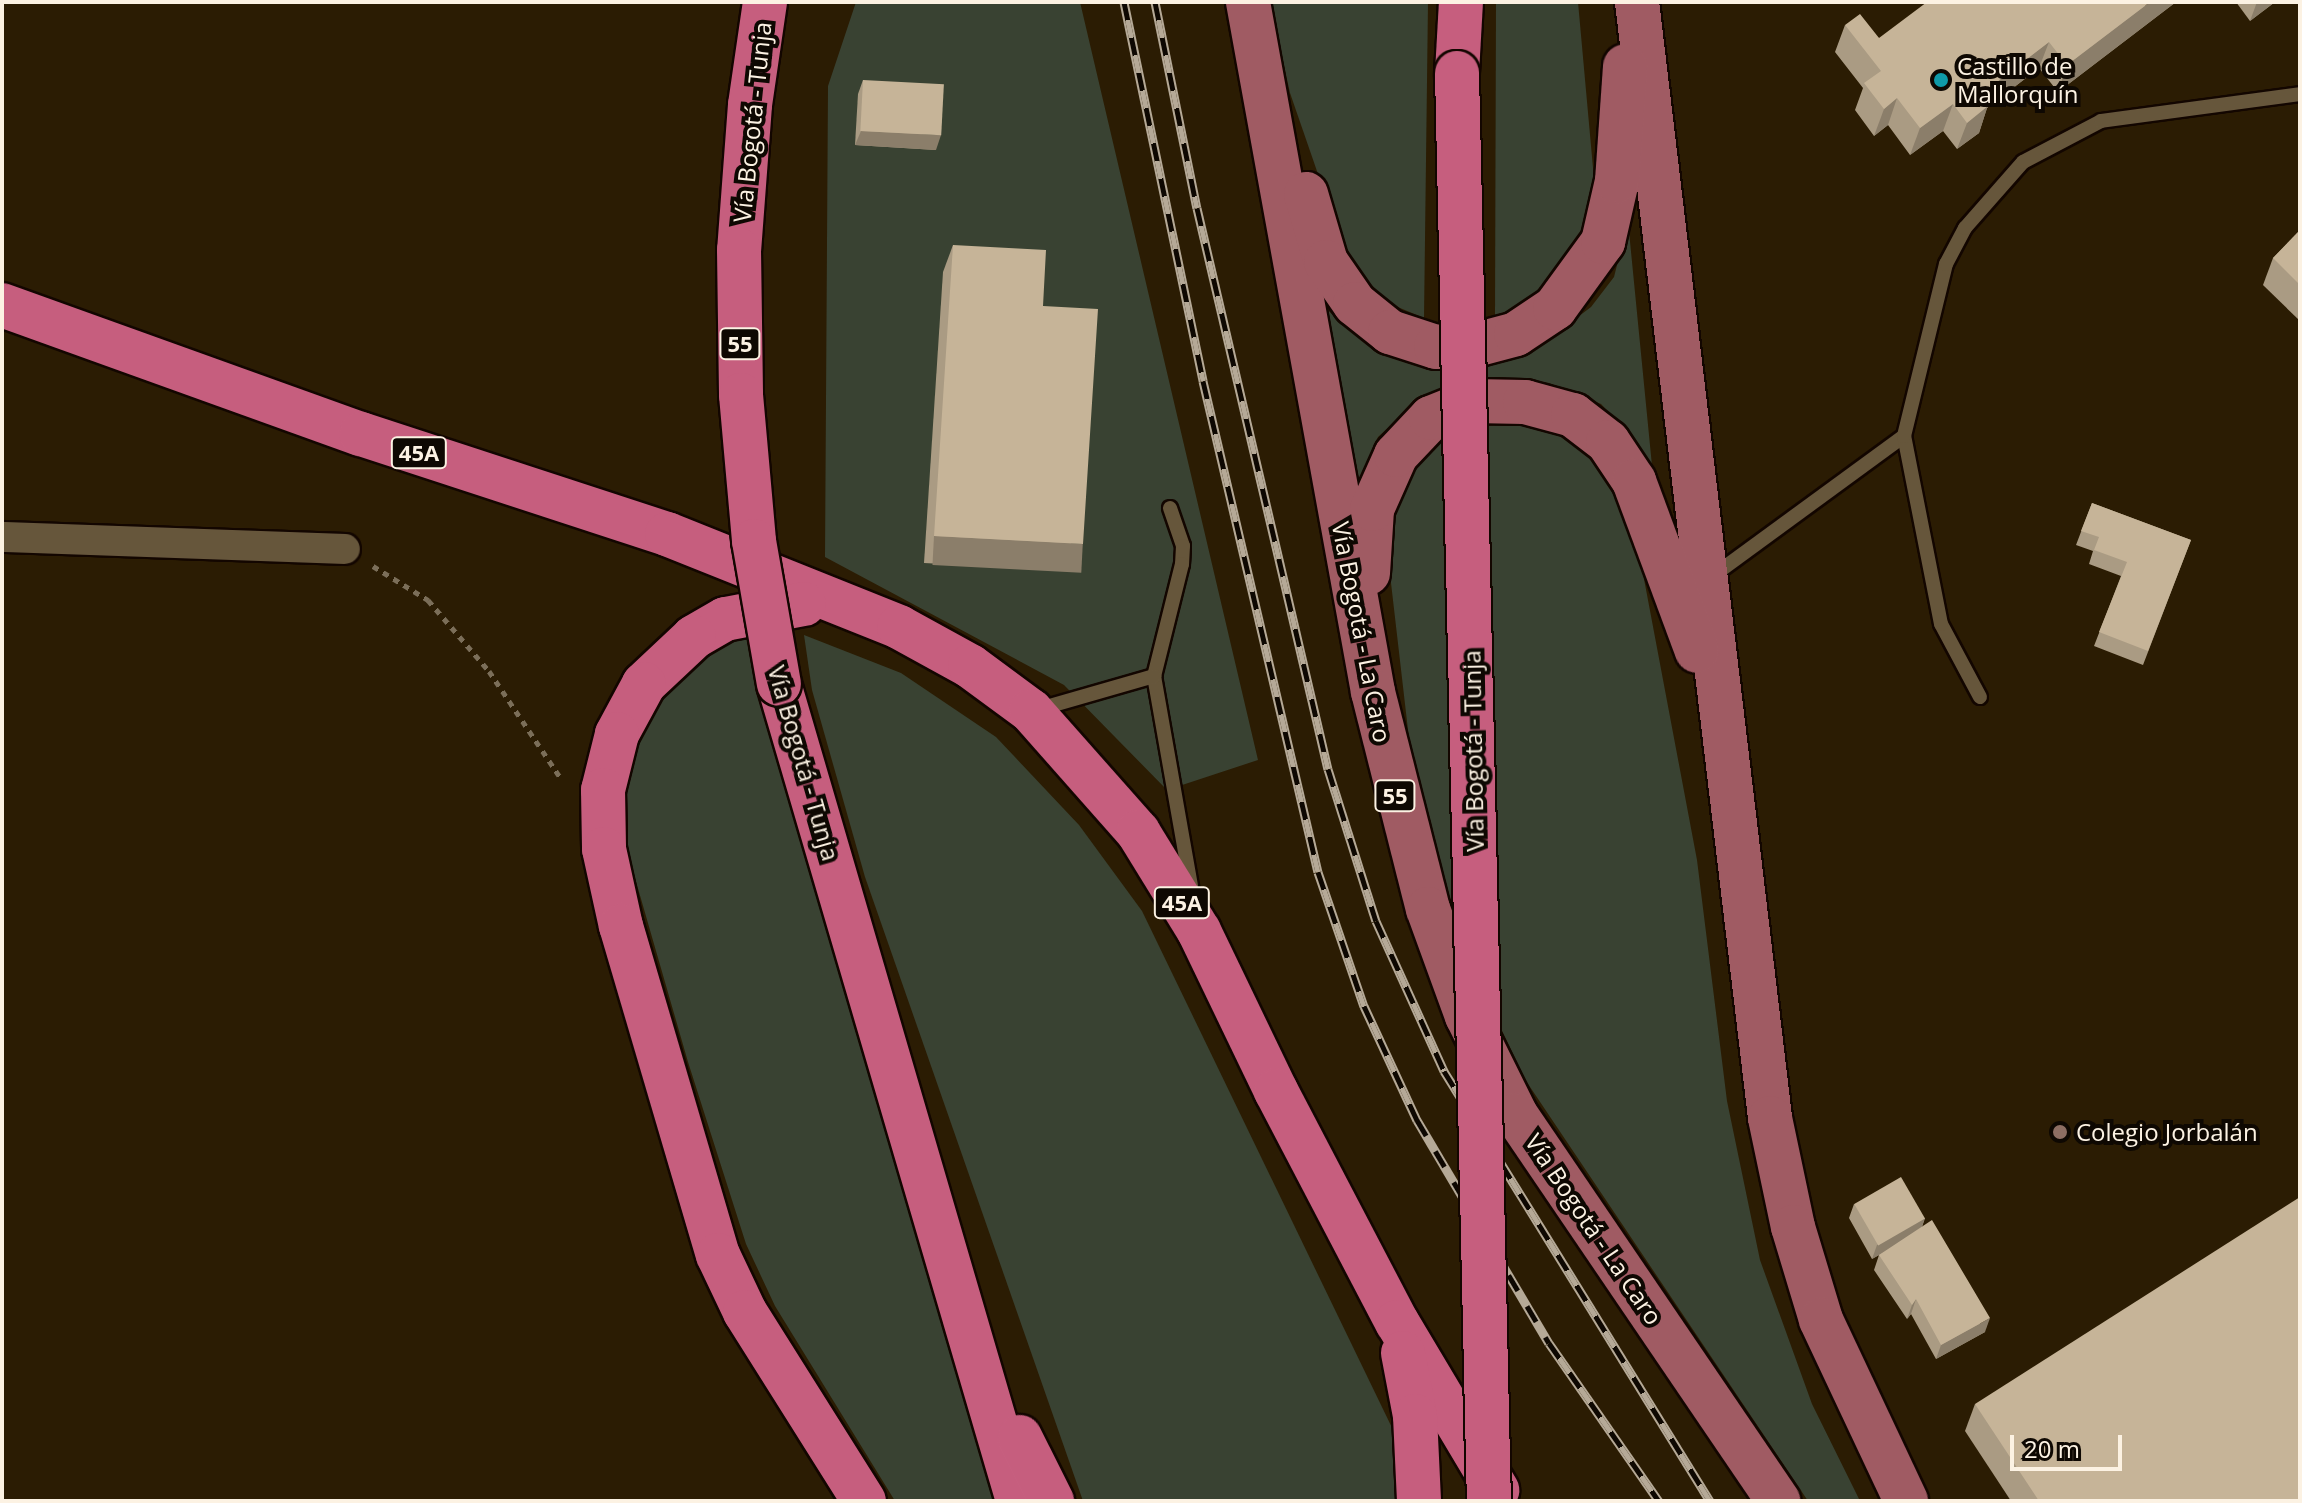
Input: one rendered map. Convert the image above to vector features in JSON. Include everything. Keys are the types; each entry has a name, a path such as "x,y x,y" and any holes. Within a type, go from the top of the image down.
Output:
{"highway":[{"name":"Vía Bogotá - Tunja","path":"765,2 750,105 739,250 741,395 754,541 779,684 1018,1501"},
{"name":"Vía Bogotá - Tunja","path":"1461,2 1457,73 1489,1501"},
{"name":"45A","path":"2,305 361,434 667,534 899,627 970,666 1031,711 1138,832 1199,931 1276,1091 1397,1322 1503,1501"},
{"path":"834,602 784,605 725,619 694,637 644,684 617,734 603,790 604,849 621,926 718,1255 745,1312 864,1501"},
{"path":"1397,1322 1415,1416 1419,1501"},
{"path":"978,1357 1052,1501"}],"main road":[{"name":"Vía Bogotá - La Caro","path":"1248,2 1373,692 1397,802 1428,909 1488,1059 1516,1115 1778,1501"},
{"path":"1257,2 1326,262 1366,314 1390,332 1436,347 1479,344 1516,334 1555,308 1603,242 1617,181 1630,2"},
{"path":"1637,2 1770,1118 1793,1227 1821,1320 1906,1501"},
{"path":"1373,692 1367,550 1372,509 1396,455 1431,418 1473,401 1525,402 1573,415 1608,442 1634,481 1720,710"}],"street":[{"path":"2,537 345,549"}],"lane":[{"path":"1980,697 1941,624 1904,436 1946,264 1986,199 2023,162 2101,121 2300,94"},
{"path":"1705,581 1904,436"},
{"path":"1170,508 1183,546 1182,564 1154,676 1199,931"},
{"path":"1031,711 1154,676"}],"path":[{"path":"345,549 428,600 489,671 565,785"}],"green space":[{"path":"856,2 1080,2 1258,760 1167,790 1064,685 825,557 828,86"},
{"path":"1270,2 1428,2 1424,318 1388,303 1347,258 1290,93"},
{"path":"1496,2 1578,2 1594,179 1577,256 1542,298 1495,318"},
{"path":"1628,221 1654,486 1638,443 1601,404 1549,383 1499,377 1449,385 1413,405 1378,437 1355,488 1318,301 1346,327 1379,348 1500,359 1550,338 1591,307 1614,277"},
{"path":"1510,422 1570,437 1609,472 1638,547 1697,860 1727,1101 1760,1260 1812,1404 1860,1501 1808,1501 1526,1081 1454,931 1411,756 1388,557 1391,510 1411,463 1446,434"},
{"path":"747,632 760,695 1002,1501 895,1501 775,1306 746,1244 688,1062 622,833 621,796 628,750 651,704 693,661"},
{"path":"804,635 901,673 996,737 1079,825 1142,911 1396,1436 1400,1501 1083,1501 865,877 812,690"}],"building":[{"name":"Castillo de Mallorquín","path":"1927,2 2150,2 2067,65 2049,42 1980,95 1988,106 1967,123 1953,104 1920,128 1897,98 1884,109 1864,83 1881,71 1845,25 1860,14 1879,38"},
{"path":"863,80 944,84 941,135 860,131"},
{"path":"2300,230 2300,285 2273,258"},
{"path":"953,245 1046,250 1043,306 1098,309 1083,544 934,536"},
{"path":"2092,503 2191,540 2148,651 2099,632 2127,562 2094,550 2099,537 2081,531"},
{"path":"1901,1177 1925,1219 1878,1246 1854,1204"},
{"path":"2300,1197 2300,1501 2039,1501 1975,1404"},
{"path":"1932,1220 1990,1318 1941,1345 1916,1299 1912,1305 1879,1255"}],"railway":[{"path":"1124,2 1203,381 1318,872 1364,1006 1417,1120 1549,1343 1659,1501"},
{"path":"1155,2 1197,208 1328,769 1376,921 1444,1071 1710,1501"}],"place":[{"name":"Castillo de Mallorquín","path":"1941,80"},
{"name":"Colegio Jorbalán","path":"2060,1132"}]}
